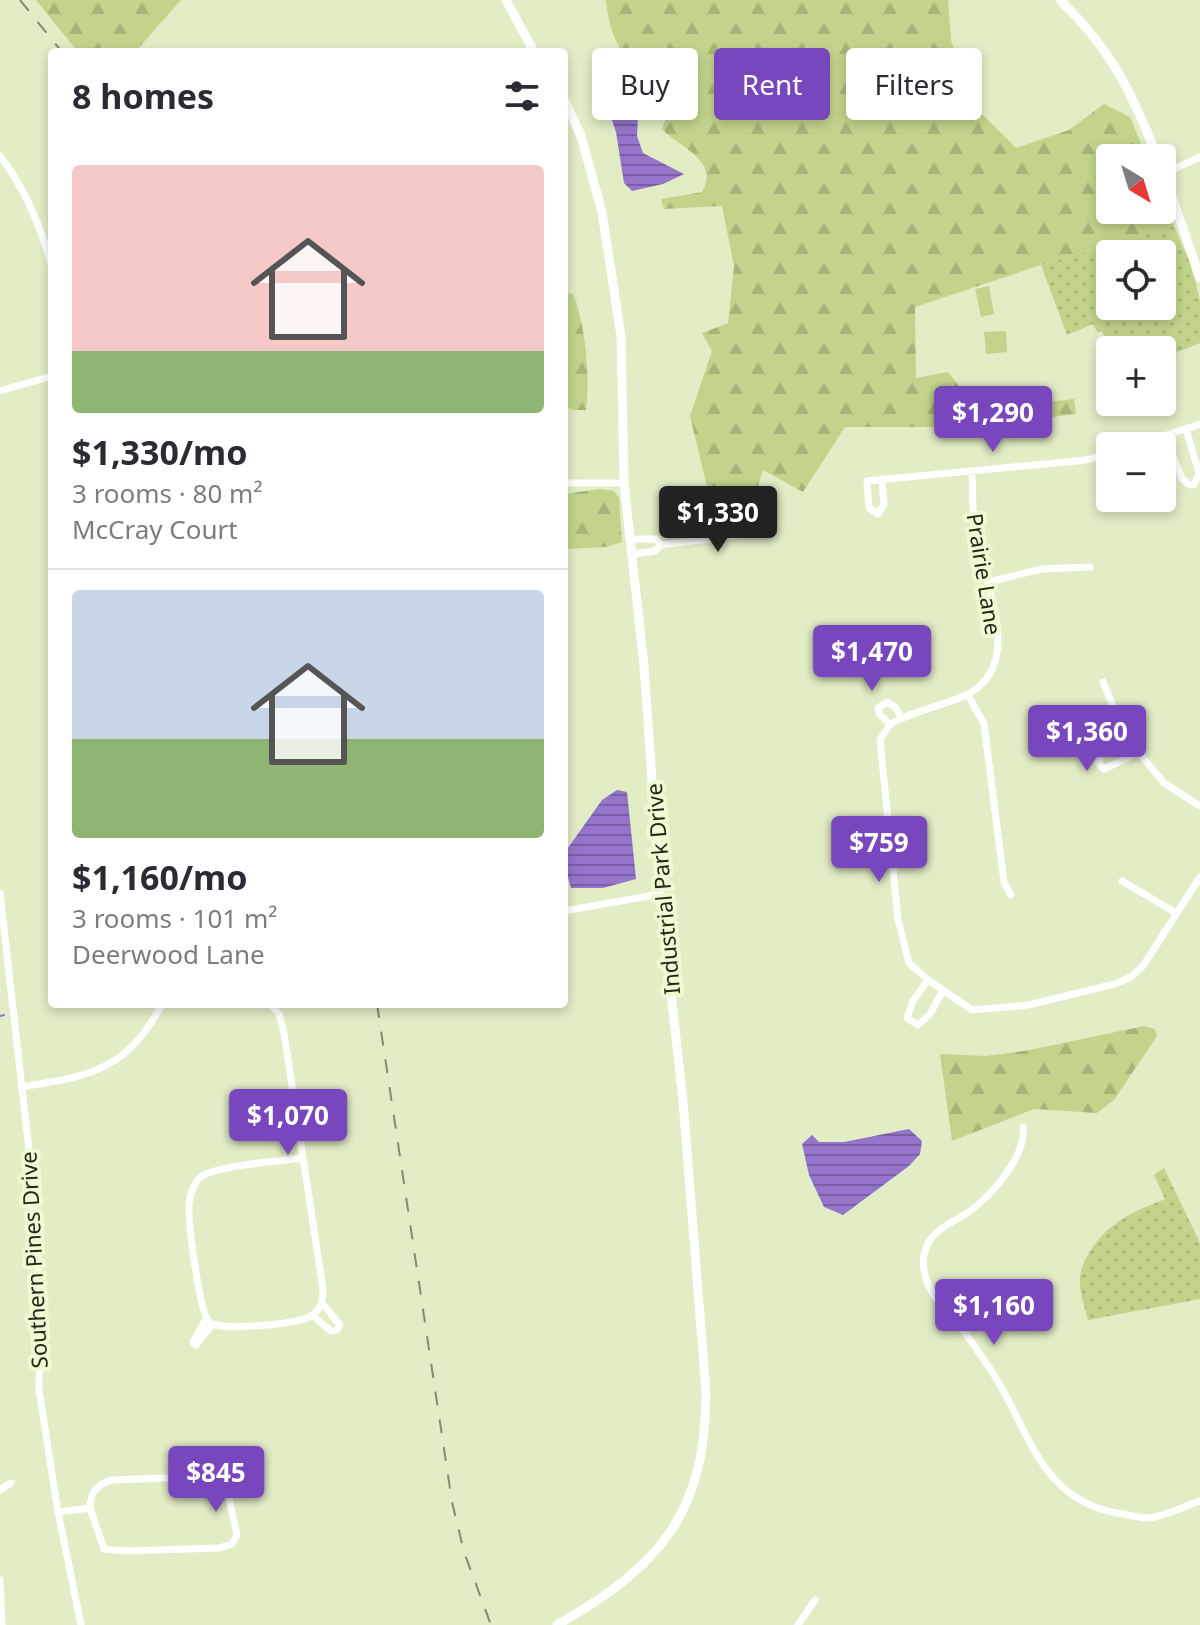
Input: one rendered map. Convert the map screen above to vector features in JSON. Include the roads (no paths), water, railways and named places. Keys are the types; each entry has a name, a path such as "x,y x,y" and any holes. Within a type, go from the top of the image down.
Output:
{"street":[{"path":"506,0 532,48"},
{"path":"514,0 515,17"},
{"path":"1060,0 1088,27 1115,64 1152,144"},
{"name":"Industrial Park Drive","path":"557,1625 575,1621 630,1578 672,1530 699,1468 706,1424 683,1101 660,894 644,666 624,483 621,336 602,212 581,136 568,108"},
{"path":"0,156 25,196 48,253"},
{"path":"1176,165 1200,157"},
{"path":"1176,208 1200,278"},
{"path":"0,391 48,377"},
{"path":"1176,433 1200,424"},
{"path":"1176,464 1182,478 1194,485 1199,473 1186,429"},
{"path":"882,479 884,505 878,514 869,508 867,481 882,479 1086,460 1096,457"},
{"name":"Prairie Lane","path":"890,724 901,717 968,695 992,673 999,631 975,534 972,471"},
{"path":"568,483 624,483"},
{"path":"632,554 655,551 661,545 772,531"},
{"path":"630,539 656,539 661,545"},
{"path":"988,582 1042,569 1090,567"},
{"path":"1103,682 1126,737 1138,753 1164,783 1200,806"},
{"path":"968,695 984,724 1004,882 1011,895"},
{"path":"901,717 895,707 887,702 878,708 880,715 890,724 880,740 898,919 909,963 942,992 972,1010 1028,1005 1115,984 1131,977 1143,966 1200,877"},
{"path":"1126,737 1102,753 1098,763 1104,769 1138,753"},
{"path":"1122,881 1176,913"},
{"name":"Southern Pines Drive","path":"0,893 29,1150 40,1292 39,1390 58,1512 81,1625"},
{"path":"568,910 660,894"},
{"path":"928,980 913,1001 907,1018 918,1025 930,1014 942,992"},
{"path":"21,1087 76,1078 105,1067 128,1053 148,1030 160,1008"},
{"path":"274,1008 279,1014 284,1033 323,1289 322,1303 312,1315 297,1321 229,1327 209,1322 198,1292 189,1205 192,1190 201,1177 216,1170 303,1158"},
{"path":"1023,1127 1022,1150 995,1187 971,1210 939,1228 926,1242 923,1265 933,1294 991,1370 1039,1461 1068,1493 1103,1510 1147,1518 1200,1501"},
{"path":"312,1315 331,1331 337,1330 340,1325 322,1303"},
{"path":"217,1476 225,1480 237,1535 232,1544 219,1548 104,1549 90,1508 91,1495 98,1486 111,1480 217,1476"},
{"path":"0,1490 11,1483"},
{"path":"58,1512 90,1508"},
{"path":"0,1580 2,1625"},
{"path":"798,1625 815,1600"}],"waterway":[{"path":"0,1016 4,1015"}],"railway":[{"path":"20,0 59,48"},
{"path":"378,1008 452,1502 464,1552 491,1625"}]}
